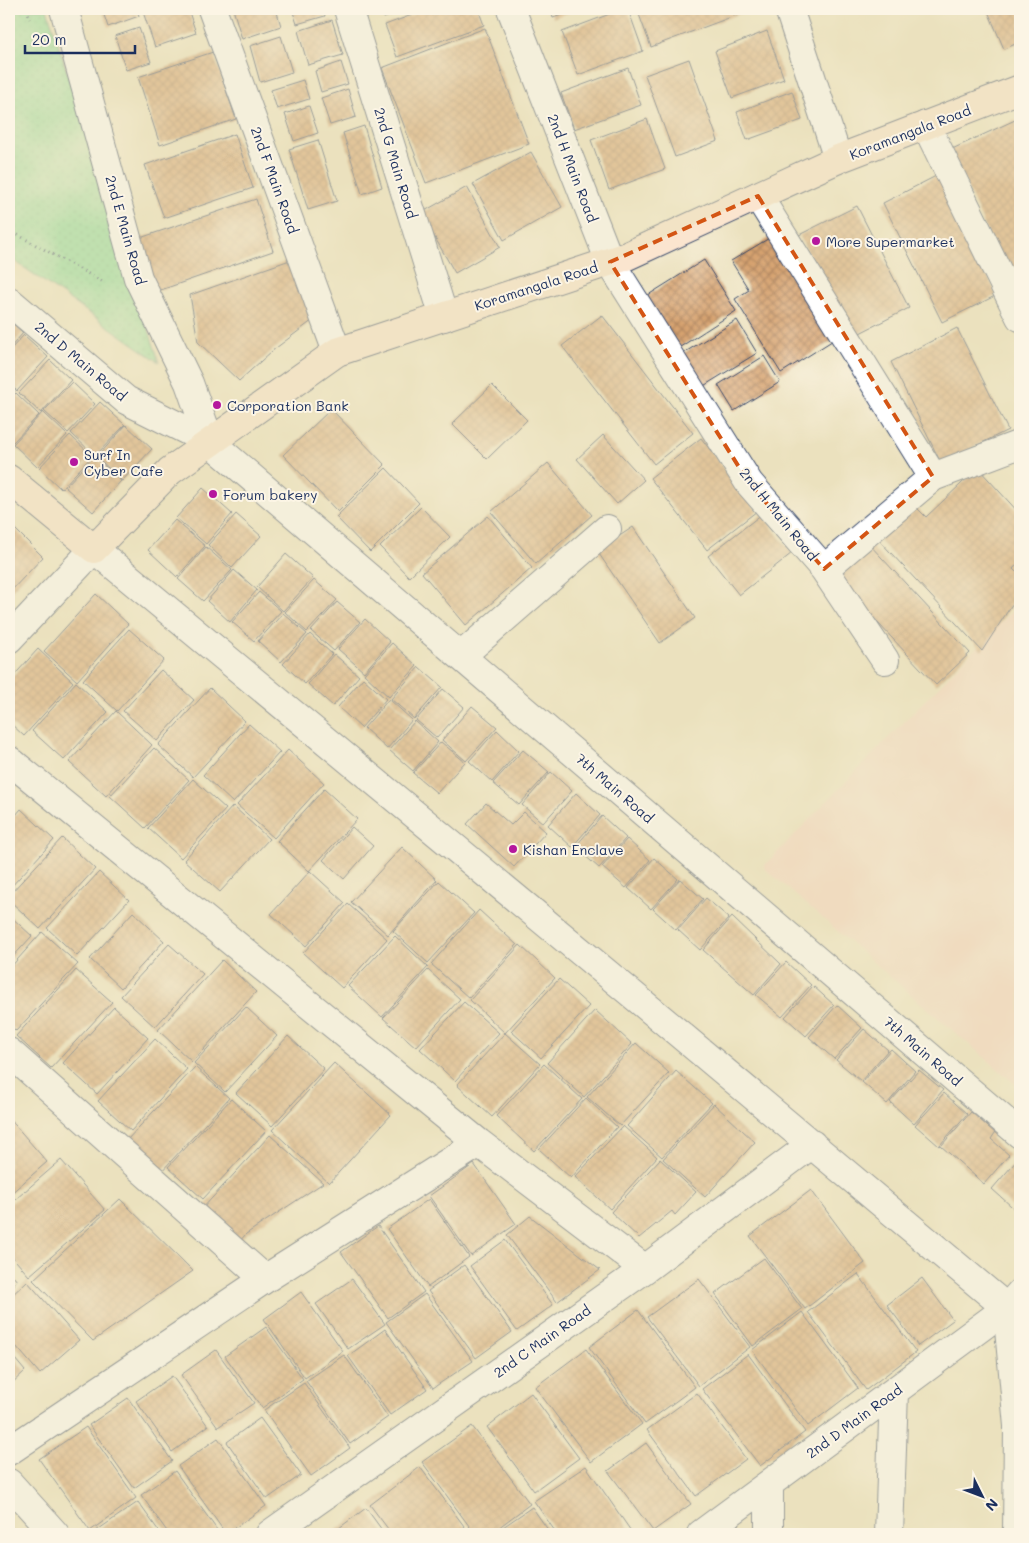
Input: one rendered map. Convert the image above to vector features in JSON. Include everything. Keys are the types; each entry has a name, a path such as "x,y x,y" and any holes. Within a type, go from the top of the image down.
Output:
{"street":[{"name":"2nd E Main Road","path":"64,9 138,278 189,384 210,442"},
{"name":"2nd F Main Road","path":"212,9 337,352"},
{"name":"2nd G Main Road","path":"348,9 444,317"},
{"name":"2nd H Main Road","path":"511,9 610,262 749,482 824,569 933,477 1020,444"},
{"path":"789,9 838,159"},
{"name":"Koramangala Road","path":"94,549 170,471 337,352 627,256 838,159 1020,89"},
{"path":"926,125 1020,317"},
{"path":"758,196 933,477"},
{"name":"2nd D Main Road","path":"9,301 126,400 210,442"},
{"name":"7th Main Road","path":"210,442 1020,1134"},
{"path":"9,479 812,1144 1014,1301 1018,1426 1017,1534"},
{"path":"461,656 607,529"},
{"path":"9,639 94,549"},
{"path":"824,569 885,660"},
{"path":"9,760 479,1143 645,1269"},
{"path":"9,1052 265,1279"},
{"path":"9,1451 265,1279 479,1143"},
{"name":"2nd C Main Road","path":"270,1534 645,1269 812,1144"},
{"name":"2nd D Main Road","path":"701,1534 1014,1301"},
{"path":"889,1534 894,1392"},
{"path":"769,1484 769,1534"},
{"path":"13,1496 55,1534"}],"path":[{"path":"9,230 112,287"}],"highlighted area":[{"path":"758,196 933,477 824,569 749,483 610,262"}],"shaded area":[{"path":"1020,603 1020,1088 763,867"}],"green space":[{"path":"9,9 47,9 159,362 9,257"}],"building":[{"path":"102,9 137,9 139,16 108,27"},
{"path":"142,9 188,9 196,33 155,47"},
{"path":"233,9 276,9 281,26 242,39"},
{"path":"292,9 323,9 325,16 297,24"},
{"path":"380,9 409,9 384,18"},
{"path":"428,9 478,9 484,25 397,57 385,25"},
{"path":"550,9 579,9 553,18"},
{"path":"623,9 628,9 643,51 578,75 562,32"},
{"path":"637,9 741,9 742,13 651,47"},
{"path":"987,9 1020,9 1020,42 1004,49"},
{"path":"332,20 343,55 308,65 298,31"},
{"path":"139,28 151,62 126,70 115,36"},
{"path":"485,28 529,144 426,183 382,68"},
{"path":"767,31 784,79 732,98 715,51"},
{"path":"281,36 292,72 260,82 250,46"},
{"path":"213,52 236,119 160,145 138,77"},
{"path":"689,59 718,141 675,157 645,75"},
{"path":"341,62 348,84 321,92 315,71"},
{"path":"628,68 641,105 574,129 561,93"},
{"path":"303,80 309,99 277,109 271,90"},
{"path":"348,89 356,117 330,125 321,98"},
{"path":"792,91 802,120 747,140 737,112"},
{"path":"309,106 318,133 294,141 285,114"},
{"path":"647,119 665,169 609,190 591,140"},
{"path":"1015,120 1020,132 1020,303 950,150"},
{"path":"364,126 382,187 362,194 343,133"},
{"path":"235,134 253,188 164,218 145,165"},
{"path":"318,140 337,201 308,210 289,149"},
{"path":"531,152 562,207 504,240 473,184"},
{"path":"938,175 997,295 942,322 883,203"},
{"path":"467,187 500,247 455,273 421,213"},
{"path":"256,199 273,251 155,292 137,239"},
{"path":"857,206 909,308 850,338 799,235"},
{"path":"771,237 835,339 781,373 735,299 749,290 731,261"},
{"path":"290,260 313,320 272,351 239,381 198,342 190,295"},
{"path":"704,260 736,311 677,349 645,297"},
{"path":"602,315 693,433 654,464 562,346"},
{"path":"9,320 23,333 9,349"},
{"path":"737,320 757,353 702,387 682,354"},
{"path":"957,328 1008,430 941,463 891,362"},
{"path":"24,335 48,357 17,391 9,383 9,351"},
{"path":"764,356 780,382 734,411 718,385"},
{"path":"50,360 71,380 41,413 19,393"},
{"path":"72,382 95,404 68,433 44,411"},
{"path":"9,385 15,391 9,398"},
{"path":"492,385 527,420 487,459 452,424"},
{"path":"16,393 39,415 11,444 9,442 9,400"},
{"path":"100,402 125,425 95,456 71,433"},
{"path":"331,409 385,465 338,512 283,455"},
{"path":"43,412 67,435 37,467 13,444"},
{"path":"126,425 152,449 122,481 97,457"},
{"path":"70,435 92,456 61,489 39,468"},
{"path":"603,435 644,480 617,504 577,459"},
{"path":"701,438 757,511 707,550 650,478"},
{"path":"94,456 121,481 93,512 65,487"},
{"path":"548,463 592,515 536,564 491,512"},
{"path":"386,468 419,503 370,552 336,517"},
{"path":"978,468 1020,514 1020,561 1013,569 1020,576 1020,592 982,651 877,538 913,504 926,517"},
{"path":"203,488 232,514 206,544 176,518"},
{"path":"421,507 450,537 409,577 380,547"},
{"path":"236,514 261,536 232,568 208,545"},
{"path":"762,514 792,553 739,595 708,556"},
{"path":"488,516 532,568 466,625 422,573"},
{"path":"175,520 205,546 177,577 148,550"},
{"path":"9,523 43,557 9,593"},
{"path":"633,527 695,618 660,643 597,551"},
{"path":"869,544 970,653 936,685 834,576"},
{"path":"206,547 232,570 203,601 178,579"},
{"path":"286,554 313,578 283,611 257,587"},
{"path":"234,570 257,590 230,622 207,601"},
{"path":"314,580 337,600 307,632 285,612"},
{"path":"259,592 281,611 254,641 232,622"},
{"path":"96,594 128,624 77,681 44,651"},
{"path":"337,602 360,622 334,651 311,631"},
{"path":"283,613 307,634 281,662 258,641"},
{"path":"365,619 390,642 364,672 338,649"},
{"path":"129,629 164,660 117,711 83,680"},
{"path":"310,634 332,654 305,684 283,664"},
{"path":"392,643 417,666 389,697 364,674"},
{"path":"38,649 73,682 24,736 9,722 9,681"},
{"path":"334,654 359,676 333,706 308,684"},
{"path":"419,667 442,687 414,719 391,699"},
{"path":"161,670 194,700 157,741 123,711"},
{"path":"363,678 386,699 361,728 338,707"},
{"path":"76,682 108,712 64,760 32,731"},
{"path":"210,688 245,721 193,777 158,745"},
{"path":"443,689 464,707 437,738 416,720"},
{"path":"389,699 412,720 387,749 364,728"},
{"path":"472,706 497,727 466,761 442,740"},
{"path":"116,711 152,745 106,796 69,762"},
{"path":"415,721 438,742 413,771 389,750"},
{"path":"249,724 280,752 233,803 203,775"},
{"path":"497,730 519,751 492,782 469,761"},
{"path":"441,742 465,762 437,793 413,773"},
{"path":"154,748 189,780 145,828 110,796"},
{"path":"288,750 324,783 274,838 237,805"},
{"path":"523,750 549,772 519,805 493,783"},
{"path":"551,772 572,791 543,823 522,805"},
{"path":"193,779 226,809 181,858 148,828"},
{"path":"324,789 357,819 309,871 277,841"},
{"path":"576,793 600,815 572,847 548,825"},
{"name":"Kishan Enclave","path":"486,803 511,825 524,812 546,832 514,867 467,824"},
{"path":"233,806 269,839 220,892 184,860"},
{"path":"21,809 54,840 9,889 9,823"},
{"path":"602,816 626,838 599,868 575,847"},
{"path":"352,827 373,846 344,879 323,860"},
{"path":"62,838 95,869 40,929 9,900 9,895"},
{"path":"627,839 650,860 626,888 602,867"},
{"path":"402,847 437,880 388,935 351,902"},
{"path":"654,858 678,879 651,909 628,888"},
{"path":"310,871 345,903 306,946 271,914"},
{"path":"99,872 129,900 77,956 47,928"},
{"path":"680,879 703,899 676,930 653,909"},
{"path":"439,881 474,913 428,963 393,931"},
{"path":"706,898 729,918 700,950 678,930"},
{"path":"348,904 387,939 342,988 303,953"},
{"path":"479,910 517,945 469,998 431,964"},
{"path":"133,912 164,941 121,988 90,959"},
{"path":"9,915 32,936 9,961"},
{"path":"732,917 781,964 754,995 703,950"},
{"path":"42,932 78,964 16,1031 9,1024 9,969"},
{"path":"395,936 428,967 382,1017 348,986"},
{"path":"169,944 203,974 155,1027 121,996"},
{"path":"520,945 555,978 505,1033 470,1000"},
{"path":"222,960 256,992 192,1062 158,1030"},
{"path":"786,962 811,985 782,1017 756,995"},
{"path":"76,970 112,1002 51,1068 16,1036"},
{"path":"428,970 460,999 416,1047 383,1018"},
{"path":"559,979 589,1006 541,1058 511,1031"},
{"path":"813,986 834,1005 806,1036 785,1017"},
{"path":"464,1002 499,1033 455,1081 420,1049"},
{"path":"837,1005 862,1028 834,1059 809,1037"},
{"path":"114,1007 148,1038 97,1094 63,1063"},
{"path":"246,1007 277,1036 225,1092 194,1063"},
{"path":"595,1010 632,1044 584,1097 547,1063"},
{"path":"864,1029 888,1050 861,1081 836,1060"},
{"path":"505,1033 540,1064 492,1117 457,1085"},
{"path":"288,1036 324,1069 272,1126 236,1093"},
{"path":"155,1039 187,1069 131,1131 98,1101"},
{"path":"636,1043 669,1073 620,1126 587,1097"},
{"path":"891,1049 915,1071 887,1104 862,1082"},
{"path":"334,1063 391,1115 329,1183 272,1130"},
{"path":"544,1064 582,1099 534,1151 496,1116"},
{"path":"195,1067 229,1098 160,1173 126,1141"},
{"path":"919,1070 943,1090 914,1124 890,1102"},
{"path":"676,1071 712,1103 662,1157 627,1126"},
{"path":"944,1093 967,1114 939,1146 915,1125"},
{"path":"586,1098 617,1127 571,1178 539,1149"},
{"path":"231,1099 266,1131 203,1199 168,1167"},
{"path":"714,1104 755,1142 705,1197 663,1159"},
{"path":"971,1112 995,1133 991,1139 1009,1155 984,1184 941,1146"},
{"path":"9,1118 47,1162 9,1195"},
{"path":"623,1126 657,1157 610,1209 575,1177"},
{"path":"270,1135 323,1183 246,1234 238,1243 201,1210"},
{"path":"660,1159 696,1192 675,1215 672,1211 639,1238 611,1212"},
{"path":"1018,1159 1020,1161 1020,1214 992,1189"},
{"path":"61,1160 105,1210 29,1276 9,1253 9,1205"},
{"path":"474,1164 516,1224 471,1256 429,1196"},
{"path":"811,1190 865,1263 805,1309 750,1236"},
{"path":"120,1199 193,1271 93,1341 33,1280"},
{"path":"429,1199 469,1257 428,1287 387,1229"},
{"path":"530,1216 600,1270 557,1302 507,1235"},
{"path":"378,1226 424,1292 388,1318 341,1252"},
{"path":"505,1240 553,1305 517,1331 470,1266"},
{"path":"764,1258 802,1309 753,1346 715,1294"},
{"path":"464,1265 512,1332 476,1358 428,1291"},
{"path":"9,1271 17,1281 9,1288"},
{"path":"858,1274 916,1352 866,1390 808,1312"},
{"path":"922,1278 953,1320 918,1346 887,1305"},
{"path":"352,1279 385,1324 348,1349 316,1304"},
{"path":"699,1279 750,1347 699,1386 647,1317"},
{"path":"27,1281 79,1340 40,1374 9,1338 9,1298"},
{"path":"301,1292 343,1351 305,1378 264,1319"},
{"path":"425,1294 473,1361 433,1388 386,1322"},
{"path":"638,1310 695,1387 645,1424 589,1347"},
{"path":"802,1312 858,1388 808,1426 752,1350"},
{"path":"266,1327 303,1379 262,1408 225,1356"},
{"path":"385,1329 427,1389 390,1415 348,1356"},
{"path":"586,1349 642,1424 591,1462 535,1387"},
{"path":"216,1350 254,1403 218,1427 181,1375"},
{"path":"9,1352 25,1371 9,1386"},
{"path":"748,1354 805,1432 760,1466 702,1389"},
{"path":"344,1355 388,1417 350,1444 306,1381"},
{"path":"172,1376 208,1426 172,1452 136,1401"},
{"path":"304,1383 350,1448 311,1476 264,1410"},
{"path":"531,1393 579,1458 534,1491 487,1427"},
{"path":"697,1393 746,1459 696,1496 647,1430"},
{"path":"128,1398 172,1461 134,1488 89,1425"},
{"path":"260,1418 301,1475 267,1499 227,1442"},
{"path":"472,1426 530,1504 490,1534 475,1534 422,1462"},
{"path":"86,1427 136,1498 90,1531 39,1459"},
{"path":"218,1438 266,1506 226,1534 178,1466"},
{"path":"646,1443 691,1504 653,1531 608,1471"},
{"path":"586,1466 633,1534 557,1534 534,1501"},
{"path":"420,1467 470,1534 392,1534 370,1505"},
{"path":"175,1471 220,1534 169,1534 141,1495"},
{"path":"138,1502 161,1534 98,1534 96,1531"},
{"path":"532,1507 551,1534 493,1534"},
{"path":"366,1508 385,1534 331,1534"}],"place":[{"name":"More Supermarket","path":"816,241"},
{"name":"Corporation Bank","path":"217,405"},
{"name":"Surf In Cyber Cafe","path":"74,462"},
{"name":"Forum bakery","path":"213,494"},
{"name":"Kishan Enclave","path":"513,849"}]}
